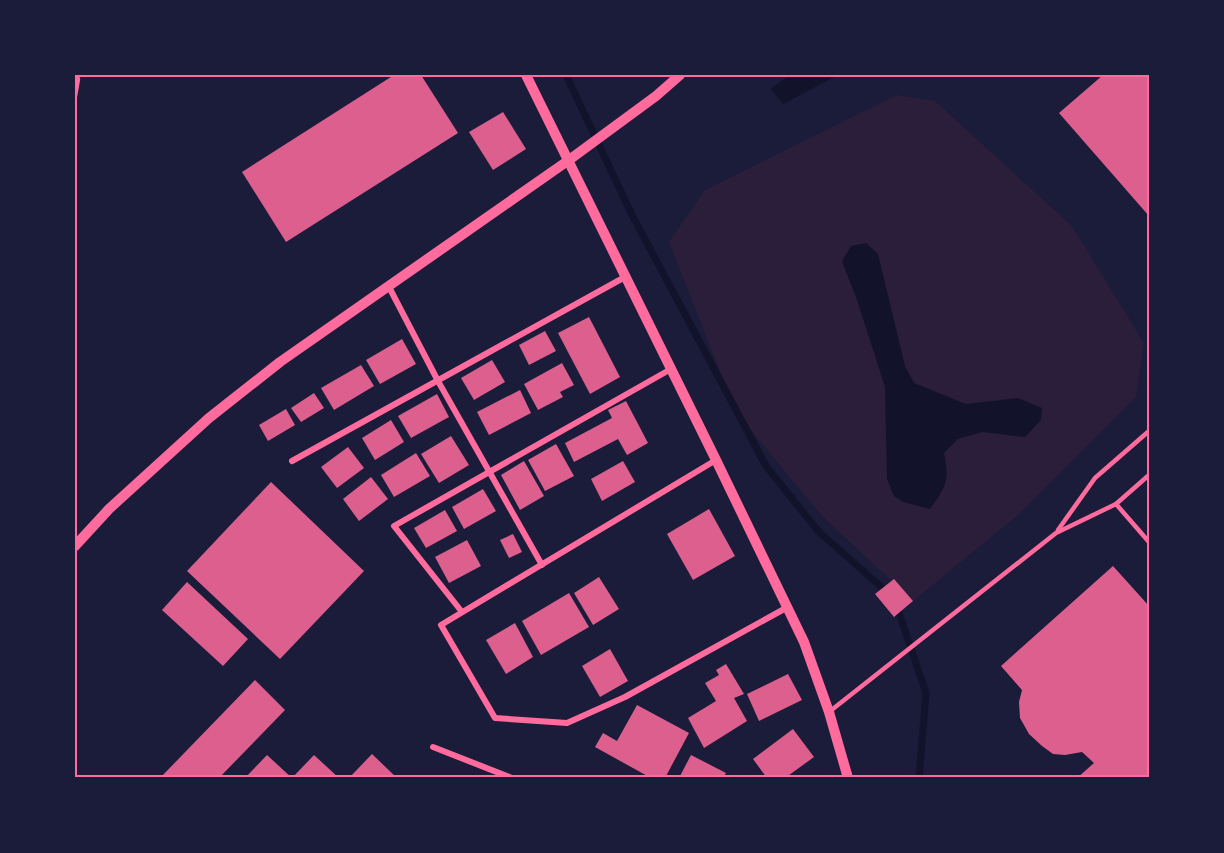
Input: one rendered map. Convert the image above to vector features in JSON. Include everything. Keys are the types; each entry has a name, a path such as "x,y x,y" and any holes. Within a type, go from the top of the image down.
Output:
{"street":[{"path":"526,75 804,642 829,712 848,778"},
{"path":"75,546 109,509 209,418 280,362 569,160 656,96 680,75"},
{"path":"291,461 625,277"},
{"path":"389,287 438,381 542,565"},
{"path":"462,612 394,526 671,369"},
{"path":"716,460 441,625 495,718 567,723 625,697 786,608"},
{"path":"433,747 512,778"}],"lane":[{"path":"75,96 76,79 83,75"},
{"path":"1056,532 1095,478 1149,431"},
{"path":"829,712 1056,532 1116,504 1149,475"},
{"path":"1116,504 1149,542"}],"shaded area":[{"path":"789,75 838,75 783,104 771,89"},
{"path":"897,95 935,101 1072,226 1144,343 1136,397 1017,516 913,601 822,516 744,422 730,397 669,242 705,190"},
{"path":"866,243 878,254 905,366 914,383 966,404 1018,398 1042,408 1041,420 1025,437 982,432 958,439 944,453 947,470 945,483 930,509 903,502 894,496 887,479 885,387 842,261 851,246"}],"building":[{"path":"394,75 421,75 458,133 286,242 242,172"},
{"path":"1103,75 1149,75 1149,216 1059,113"},
{"path":"503,112 526,149 493,170 469,132"},
{"path":"589,317 620,377 590,394 558,333"},
{"path":"545,331 556,351 529,365 519,345"},
{"path":"402,339 416,364 380,384 366,360"},
{"path":"492,360 505,382 474,400 461,378"},
{"path":"562,363 574,385 560,392 563,397 538,410 524,384"},
{"path":"361,365 374,386 334,410 321,388"},
{"path":"520,390 531,413 489,435 477,412"},
{"path":"314,393 324,408 301,422 291,408"},
{"path":"437,394 449,417 411,438 398,416"},
{"path":"626,401 648,443 627,455 618,439 574,462 565,443 612,418 608,410"},
{"path":"286,409 295,425 268,441 259,425"},
{"path":"391,420 404,442 375,460 362,438"},
{"path":"451,436 469,465 439,483 421,454"},
{"path":"556,444 574,476 545,491 528,460"},
{"path":"348,447 364,468 337,488 321,467"},
{"path":"416,453 430,476 394,497 381,475"},
{"path":"524,461 544,496 520,510 501,475"},
{"path":"623,461 635,482 602,501 591,479"},
{"path":"371,477 388,499 359,521 343,499"},
{"path":"271,482 364,571 280,659 187,571"},
{"path":"483,489 496,511 464,529 452,507"},
{"path":"709,509 735,556 693,580 667,534"},
{"path":"445,510 457,531 426,548 414,528"},
{"path":"513,534 522,552 509,558 500,540"},
{"path":"467,540 481,566 449,583 435,557"},
{"path":"1113,566 1149,606 1149,778 1077,778 1094,763 1082,752 1065,755 1053,754 1029,734 1020,718 1019,702 1022,690 1001,666"},
{"path":"599,577 619,609 593,625 574,593"},
{"path":"894,579 913,601 894,617 875,594"},
{"path":"187,582 248,639 223,666 162,610"},
{"path":"569,593 589,627 541,655 522,621"},
{"path":"515,623 533,657 506,674 486,640"},
{"path":"610,649 628,681 600,697 582,666"},
{"path":"726,664 744,694 734,698 747,721 704,748 688,718 716,701 705,683 719,675 716,670"},
{"path":"788,674 802,700 759,721 747,694"},
{"path":"255,680 285,710 219,778 160,778"},
{"path":"637,705 689,733 665,778 651,778 595,747 603,733 617,741"},
{"path":"793,729 814,757 785,778 767,778 753,759"},
{"path":"372,754 397,778 349,778"},
{"path":"267,755 292,778 245,778"},
{"path":"314,755 339,778 292,778"},
{"path":"691,755 726,773 723,778 679,778"}],"waterway":[{"path":"566,75 632,215 766,466 819,532 888,593"},
{"path":"897,607 926,693 919,778"}]}
